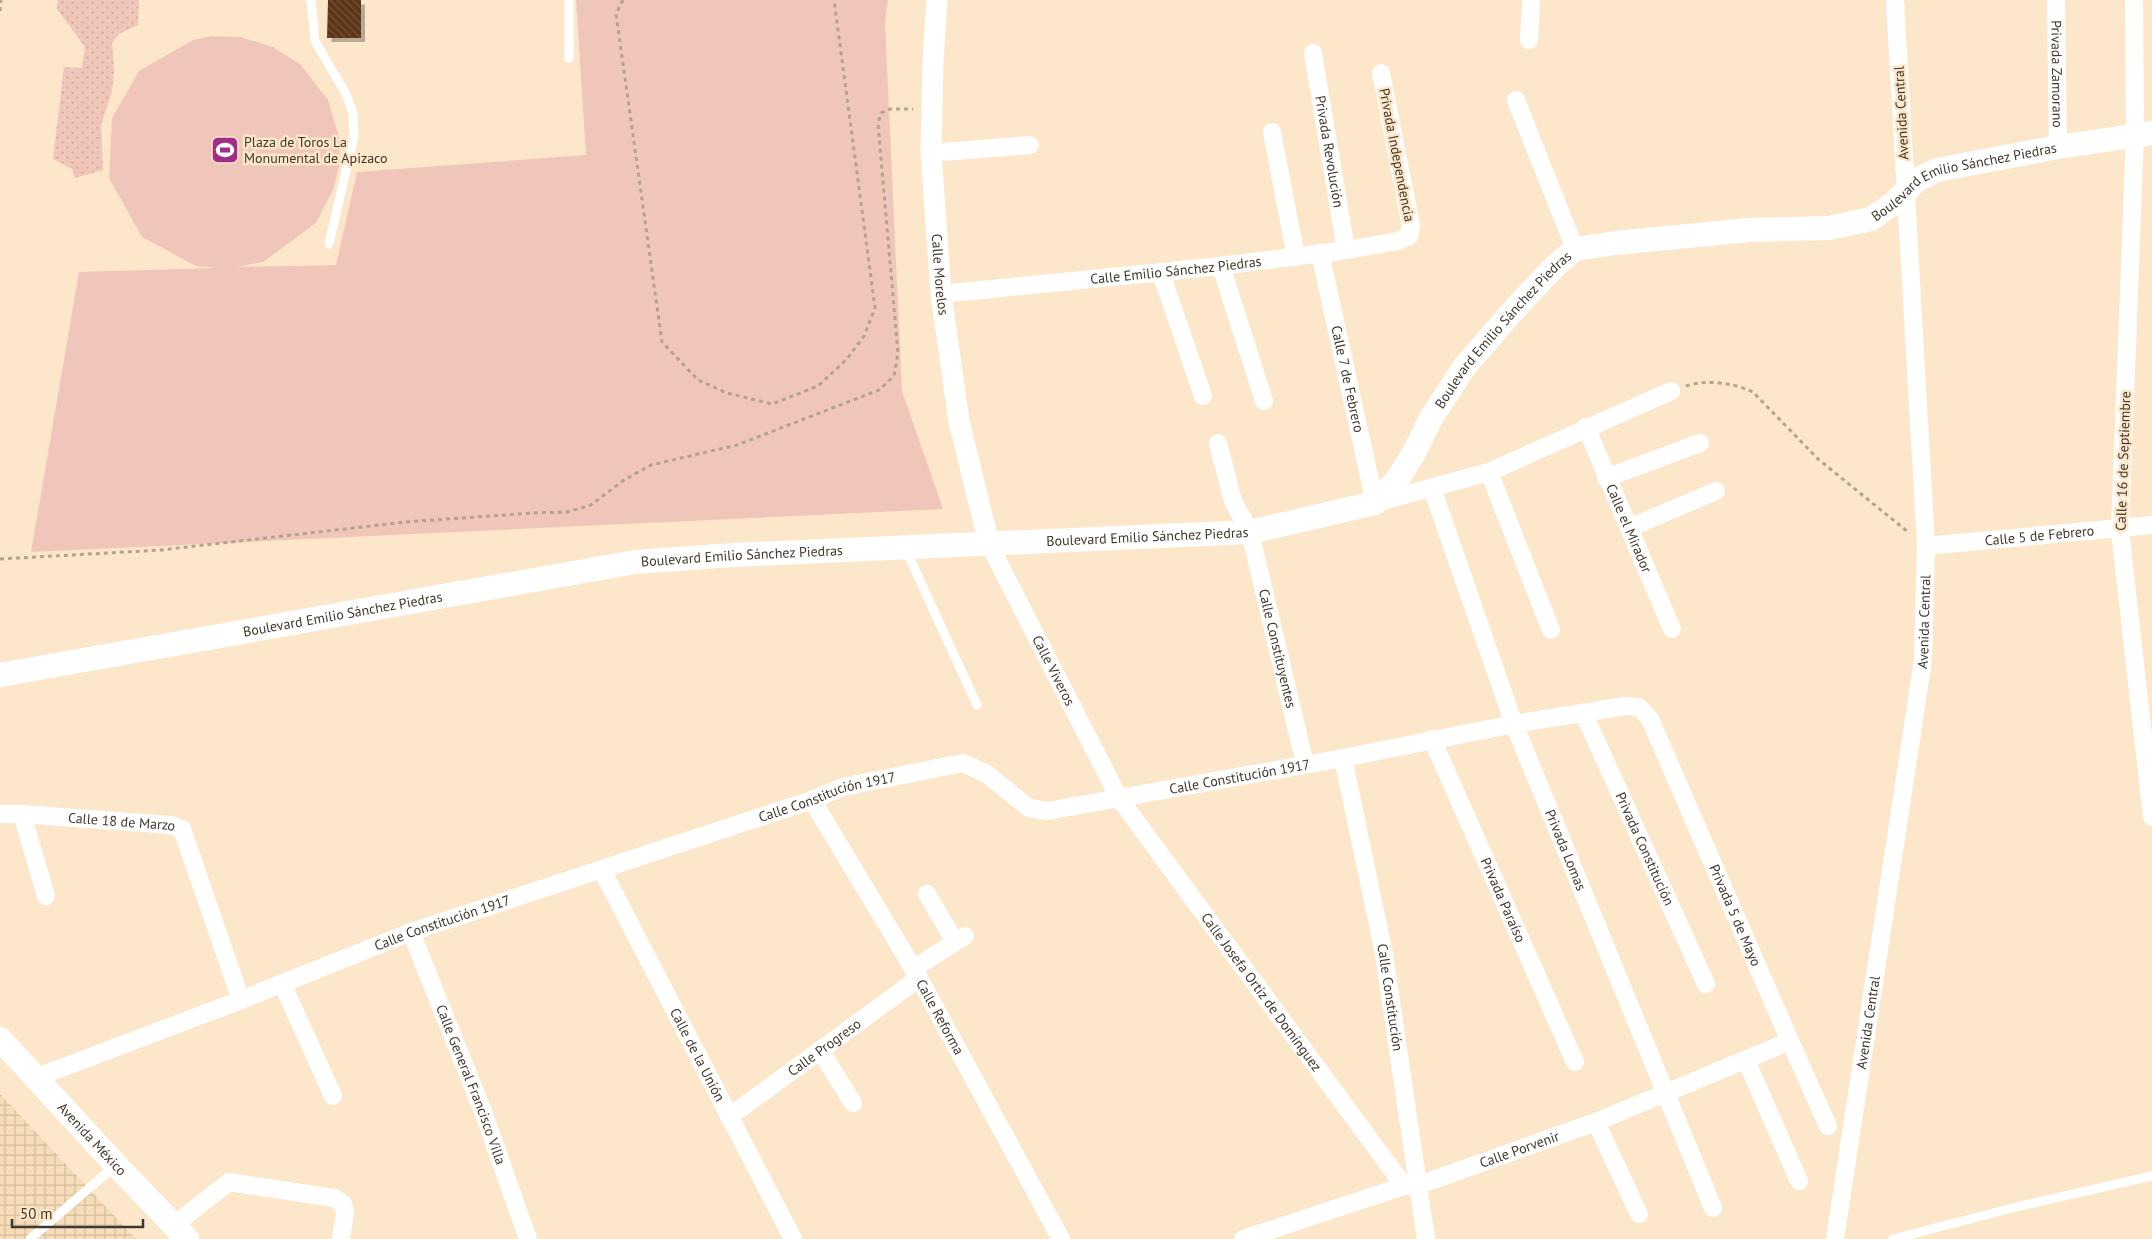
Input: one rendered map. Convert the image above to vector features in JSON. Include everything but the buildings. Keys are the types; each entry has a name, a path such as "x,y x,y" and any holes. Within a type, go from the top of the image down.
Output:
{"main road":[{"name":"Boulevard Emilio Sánchez Piedras","path":"0,675 635,562 1250,532 1375,503 1397,480 1414,453 1431,418 1465,366 1520,303 1575,249 1748,230 1829,228 1871,219 1894,203 1917,180 1937,170 2058,147 2144,134"},
{"name":"Avenida México","path":"0,1039 180,1232"}],"street":[{"name":"Calle Morelos","path":"937,0 930,153 941,294 959,421 988,544"},
{"path":"1529,40 1532,0"},
{"name":"Avenida Central","path":"1835,1239 1923,660 1926,546 1895,0"},
{"name":"Privada Zamorano","path":"2056,0 2058,147"},
{"name":"Calle 16 de Septiembre","path":"2134,0 2144,134 2120,530 2152,817"},
{"name":"Privada Revolución","path":"1313,53 1346,250"},
{"name":"Privada Independencia","path":"1381,73 1411,226 1409,236"},
{"path":"1516,100 1575,249"},
{"path":"1272,132 1296,257"},
{"path":"930,153 1030,145"},
{"name":"Calle Emilio Sánchez Piedras","path":"941,294 1161,273 1296,257 1398,241 1409,236"},
{"name":"Calle 7 de Febrero","path":"1320,253 1375,503"},
{"path":"1221,266 1264,401"},
{"path":"1161,273 1202,396"},
{"path":"1375,503 1489,472 1586,427 1671,391"},
{"name":"Calle el Mirador","path":"1586,427 1606,478 1672,628"},
{"path":"1218,443 1233,501 1250,532"},
{"path":"1606,478 1700,443"},
{"path":"1489,472 1550,630"},
{"name":"Privada Lomas","path":"1432,488 1514,724 1713,1208"},
{"path":"1629,528 1716,491"},
{"name":"Calle 5 de Febrero","path":"1926,546 2120,530 2152,525"},
{"name":"Calle Constituyentes","path":"1250,532 1305,764"},
{"name":"Calle Viveros","path":"988,544 1119,798"},
{"name":"Calle Constitución 1917","path":"35,1078 241,1000 411,932 812,800 843,787 963,763 986,774 1029,808 1047,811 1343,758 1514,724 1625,706 1639,707"},
{"name":"Privada 5 de Mayo","path":"1639,707 1650,719 1828,1126"},
{"name":"Privada Constitución","path":"1584,714 1706,984"},
{"name":"Privada Paraíso","path":"1432,739 1575,1062"},
{"name":"Calle Constitución","path":"1343,758 1384,954 1412,1185 1426,1239"},
{"name":"Calle Josefa Ortiz de Domínguez","path":"1119,798 1412,1185"},
{"name":"Calle Reforma","path":"812,800 916,974 1062,1239"},
{"name":"Calle 18 de Marzo","path":"0,814 170,825 182,829 241,1000"},
{"path":"22,814 46,896"},
{"name":"Calle de la Unión","path":"602,870 793,1239"},
{"name":"Calle Progreso","path":"729,1117 820,1050 960,939 926,894"},
{"name":"Calle General Francisco Villa","path":"411,932 484,1114 528,1239"},
{"path":"282,983 333,1096"},
{"name":"Calle Porvenir","path":"1244,1239 1412,1185 1596,1122 1790,1041"},
{"path":"820,1050 853,1103"},
{"path":"1746,1060 1799,1181"},
{"path":"1596,1122 1638,1214"},
{"path":"180,1232 229,1182 334,1198 343,1204 345,1213 341,1239 346,1239"}],"lane":[{"path":"311,0 315,41 346,94 353,113 354,137 328,244"},
{"path":"569,0 569,58"},
{"path":"904,548 977,705"},
{"path":"30,1239 116,1165"},
{"path":"1893,1239 2016,1207 2152,1176"}],"path":[{"path":"0,10 1,0"},
{"path":"623,0 616,14 662,342 698,380 727,393 772,404 818,386 846,360 864,336 875,308 834,0"},
{"path":"0,559 161,550 405,522 567,512 591,505 624,480 651,465 737,444 879,390 894,376 898,353 878,124 881,113 890,109 932,109"},
{"path":"1671,391 1699,382 1740,386 1753,392 1818,458 1926,546"}],"shaded area":[{"path":"58,0 139,0 138,25 119,34 112,43 114,72 112,91 101,126 103,170 75,178 72,169 53,159 64,67 82,68 85,47 57,9"},
{"path":"576,0 888,0 885,23 902,391 943,509 31,552 79,272 215,268 196,266 142,237 109,178 112,118 139,71 193,40 212,36 240,37 273,47 300,64 328,100 339,137 340,162 333,190 316,223 263,262 237,267 336,265 357,172 586,155"},
{"path":"0,1094 136,1239 0,1239"}],"place":[{"name":"Plaza de Toros La Monumental de Apizaco","path":"225,150"}]}
